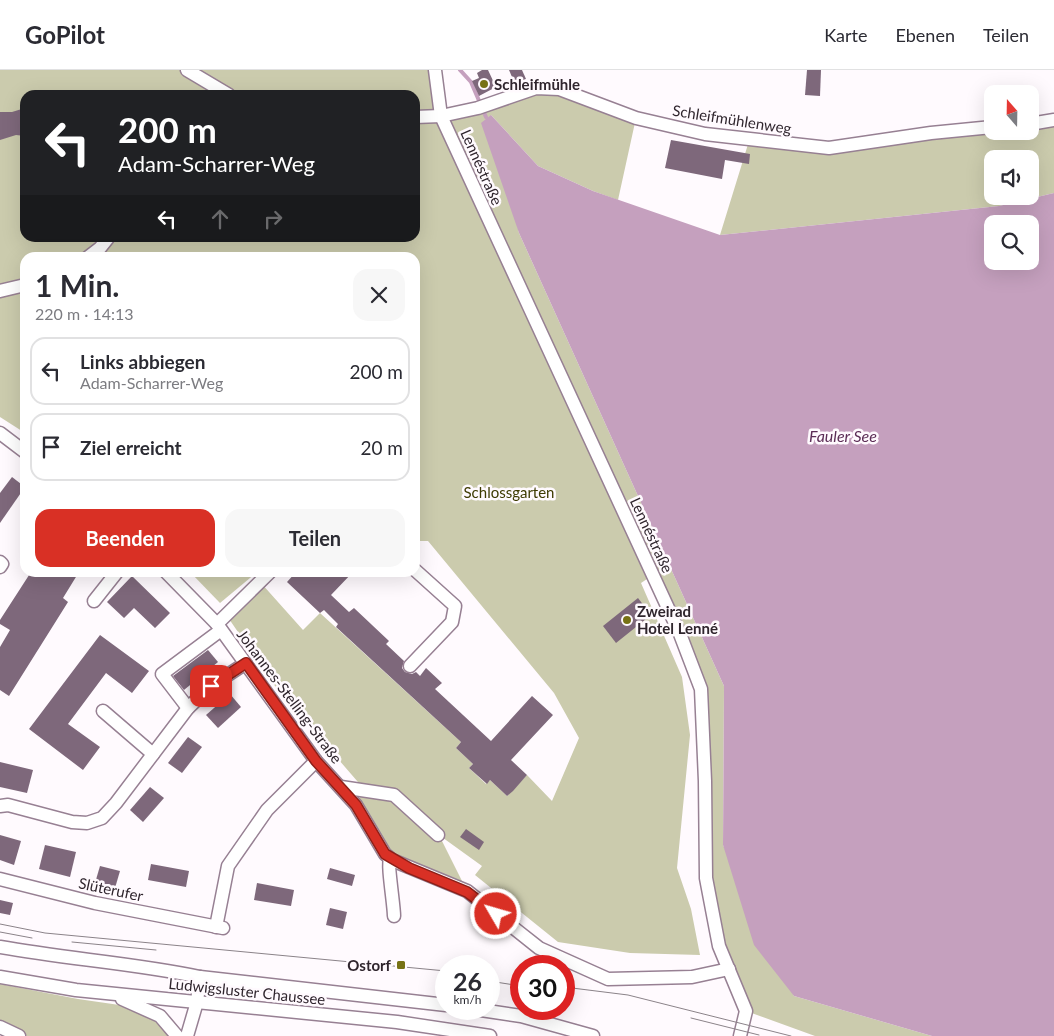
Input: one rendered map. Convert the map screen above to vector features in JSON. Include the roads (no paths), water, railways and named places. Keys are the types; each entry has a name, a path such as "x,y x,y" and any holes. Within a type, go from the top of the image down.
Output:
{"street":[{"path":"187,70 221,90"},
{"name":"Lennéstraße","path":"436,70 441,116 680,634 700,689 705,781 706,878 719,946 746,1011 740,1036"},
{"name":"Schleifmühlenweg","path":"420,117 441,116 478,108 536,88 559,89 636,118 705,134 829,148 931,133 984,128"},
{"path":"1039,122 1054,120"},
{"path":"95,252 105,242"},
{"path":"0,292 20,286"},
{"path":"0,433 20,448"},
{"path":"0,562 2,564 0,567"},
{"path":"410,666 452,622 455,606 420,574"},
{"path":"94,601 113,577"},
{"name":"Johannes-Stelling-Straße","path":"171,577 219,627 316,761 341,786 356,805 385,854 390,859"},
{"path":"188,708 162,674 219,627 265,577"},
{"path":"0,806 8,805 72,822 87,823 102,818 116,804 188,708 211,686 246,663"},
{"path":"103,711 153,754"},
{"name":"Slüterufer","path":"0,879 95,903 219,928 228,866 267,810 316,761"},
{"path":"341,786 394,795 438,835"},
{"path":"394,916 393,890 388,866 390,859 467,892 539,948 608,979 692,977 729,969"},
{"name":"Ludwigsluster Chaussee","path":"0,947 109,964 169,970 200,977 435,1003"},
{"name":"Ludwigsluster Chaussee","path":"0,977 108,993 397,1022 490,1036"},
{"path":"187,1036 200,977"},
{"path":"108,993 160,1016 177,1036"},
{"path":"500,1013 521,1016 593,1036"},
{"path":"0,1027 19,1036"}],"water":[{"name":"Fauler See","path":"491,115 538,166 593,191 720,235 1003,205 1039,205 1039,197 1054,193 1054,1036 932,1036 794,996 754,945 723,845 724,686 519,233 481,123"}],"waterway":[{"path":"460,70 471,82 486,117"}],"tram line":[{"path":"0,924 45,933 435,970"},
{"path":"0,932 32,938"},
{"path":"72,942 156,950"},
{"path":"500,983 510,984"},
{"path":"575,988 628,995 791,1036"},
{"path":"691,1018 759,1035"}],"place":[{"name":"Schleifmühle","path":"484,84"},
{"name":"Zweirad Hotel Lenné","path":"627,620"},
{"name":"Ostorf","path":"401,965"}],"park label":[{"name":"Schlossgarten","path":"509,492"}]}
